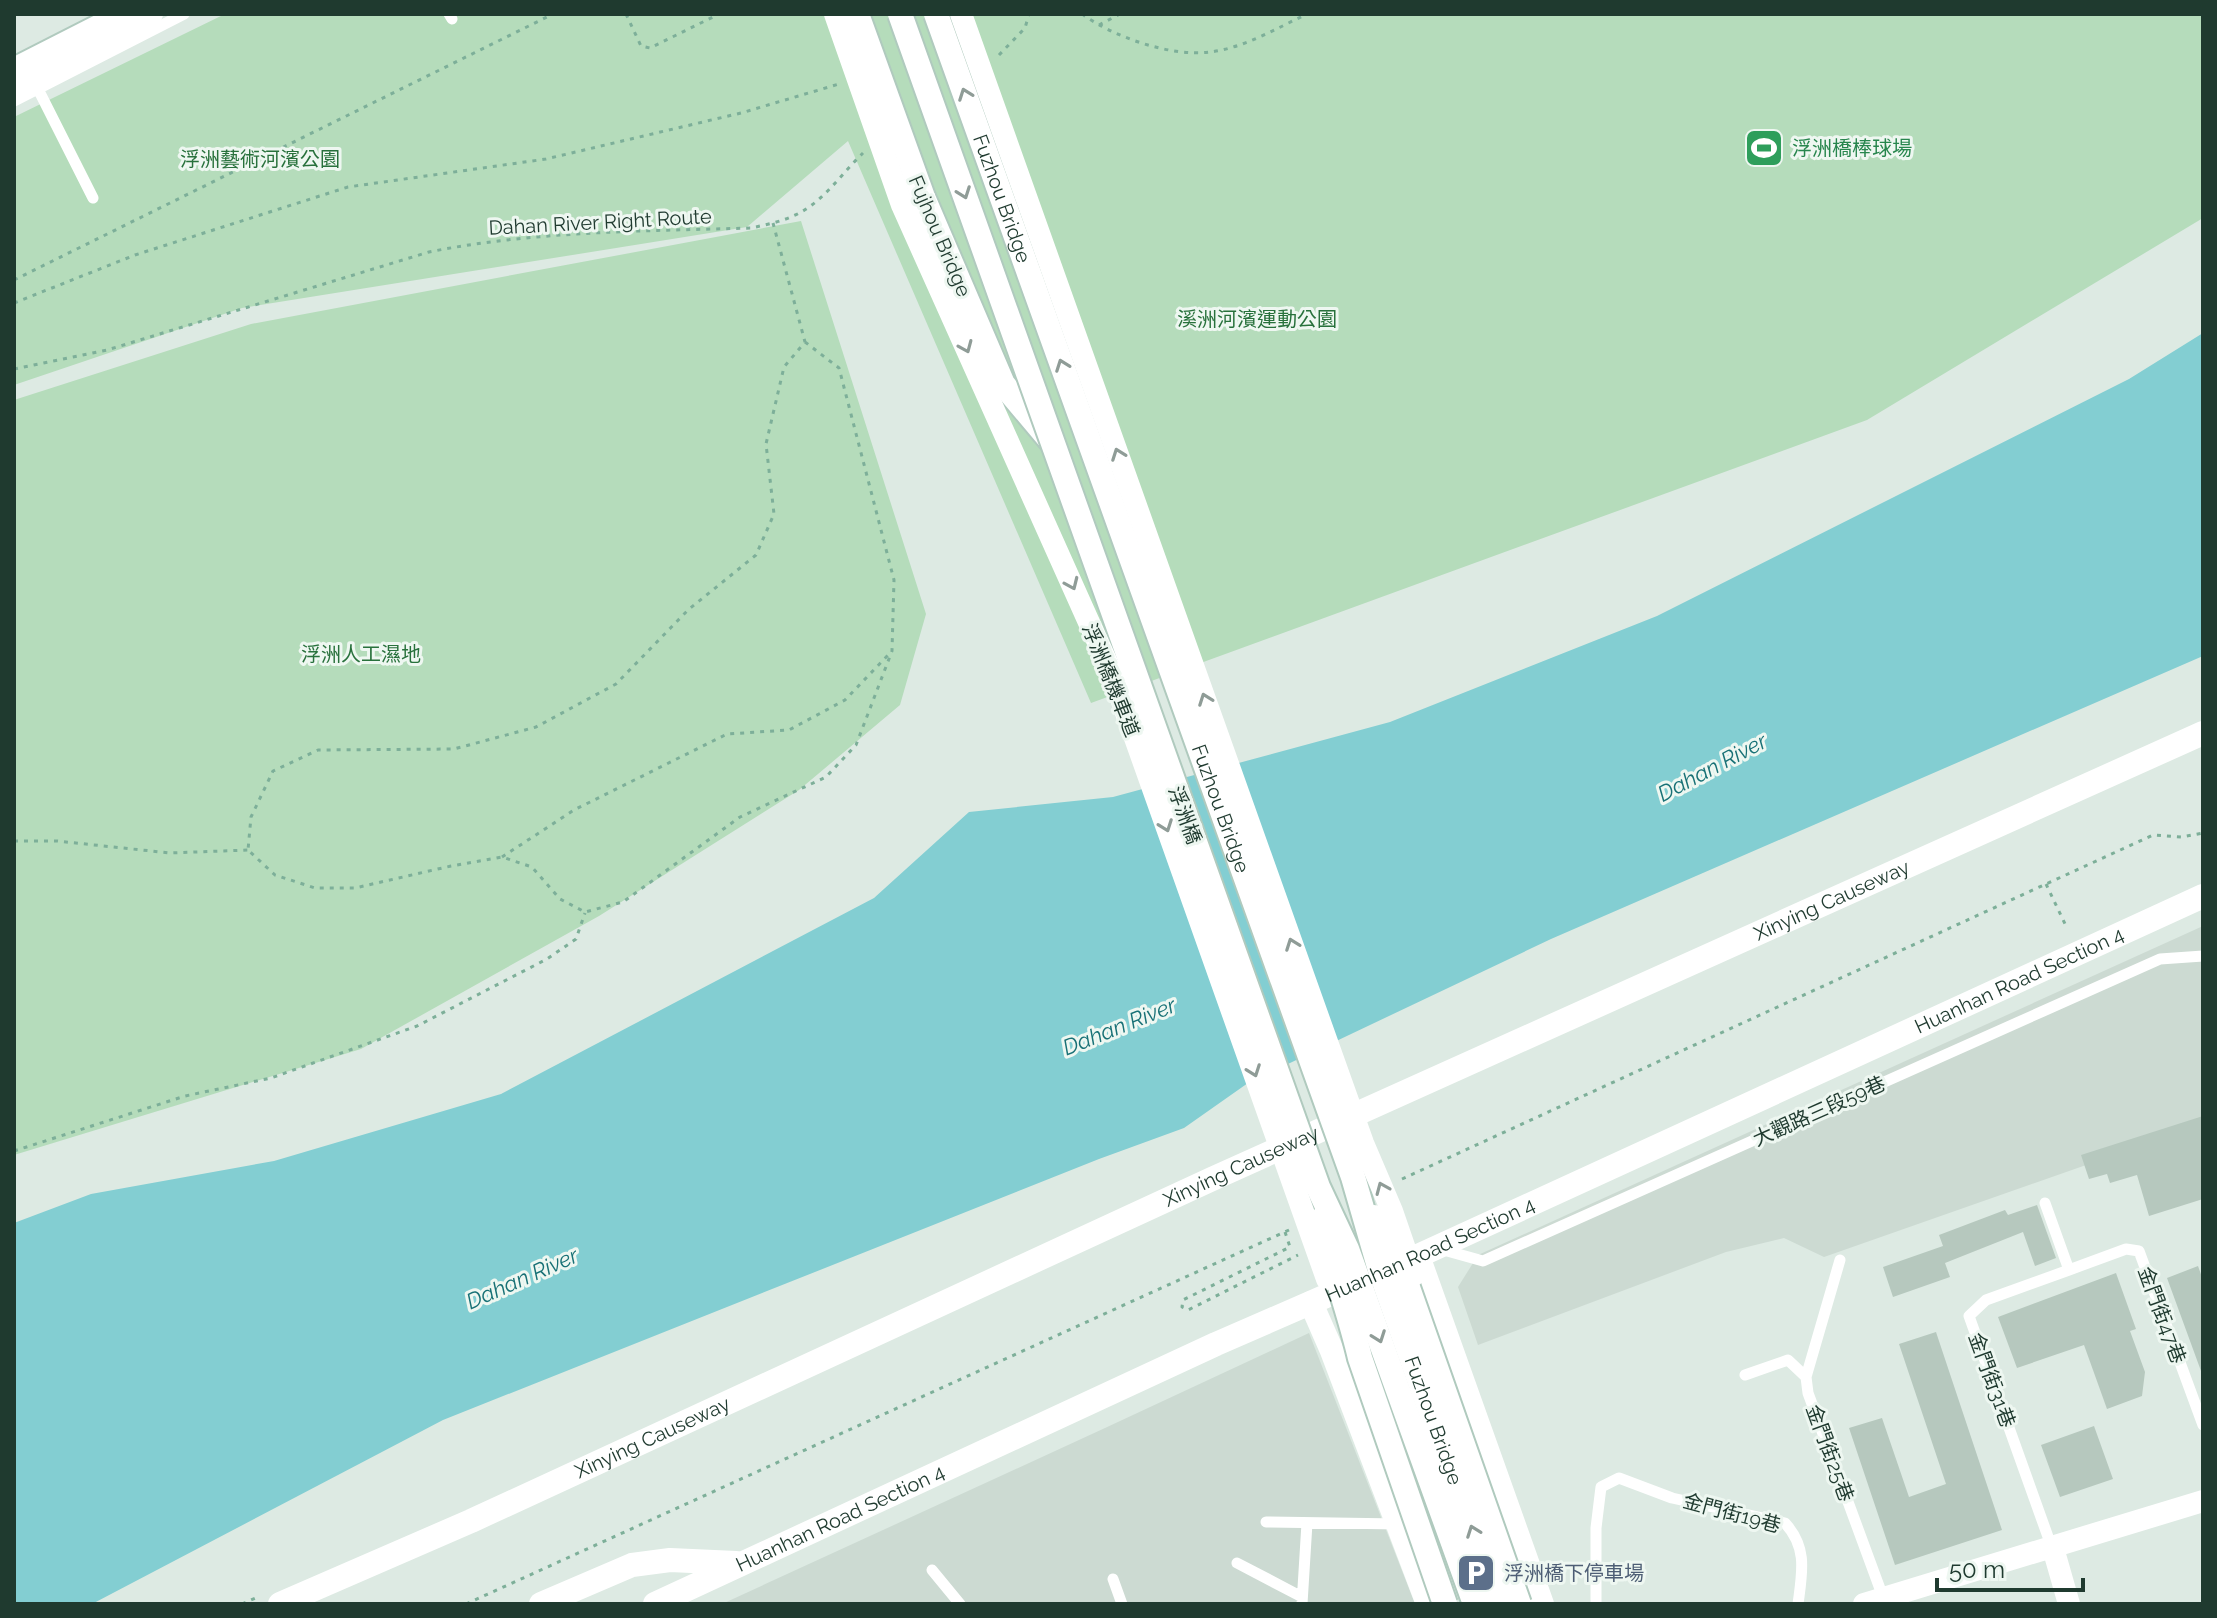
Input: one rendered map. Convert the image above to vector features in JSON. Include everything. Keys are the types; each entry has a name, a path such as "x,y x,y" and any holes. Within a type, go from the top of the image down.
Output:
{"main road":[{"path":"14,58 97,14"},
{"path":"14,70 124,14"},
{"name":"Fujhou Bridge","path":"857,14 923,197 1003,384 1052,442"},
{"name":"Fuzhou Bridge","path":"900,14 1052,442"},
{"name":"Fuzhou Bridge","path":"936,14 1353,1177 1380,1270 1499,1604"},
{"name":"浮洲橋","path":"1052,442 1318,1187"},
{"name":"Xinying Causeway","path":"280,1604 486,1514 1212,1179 2203,733"},
{"name":"Huanhan Road Section 4","path":"655,1604 1216,1344 1427,1252 2203,896"},
{"path":"1353,1177 1399,1262 1519,1604"},
{"path":"1318,1187 1330,1255 1352,1321 1360,1358 1445,1604"},
{"name":"Fuzhou Bridge","path":"1318,1187 1347,1249 1475,1604"},
{"path":"1427,1252 1473,1411 1542,1604"},
{"path":"1311,1303 1428,1604"},
{"path":"1373,1456 1369,1435 1448,1399 1473,1411"},
{"path":"541,1604 632,1565 670,1560 743,1563"}],"street":[{"path":"14,85 152,14"},
{"name":"浮洲橋機車道","path":"835,14 902,205 1113,676 1343,1325 1360,1358"},
{"path":"845,14 948,302"},
{"path":"961,14 1363,1143 1397,1225 1531,1604"},
{"path":"1873,1600 2203,1501"},
{"path":"2053,1548 2069,1604"}],"lane":[{"path":"14,101 184,14"},
{"path":"38,89 93,198"},
{"name":"大觀路三段59巷","path":"1427,1252 1483,1261 2160,959 2203,956"},
{"path":"2045,1203 2069,1270"},
{"name":"金門街47巷","path":"2069,1270 2126,1249 2139,1251 2203,1425"},
{"name":"金門街25巷","path":"1840,1260 1806,1377 1808,1393 1873,1600"},
{"name":"金門街31巷","path":"2053,1548 1969,1316 1986,1300 2069,1270"},
{"path":"1745,1375 1788,1360 1806,1377"},
{"name":"金門街19巷","path":"1596,1604 1596,1528 1601,1487 1619,1478 1672,1498 1785,1523 1796,1535 1804,1561 1798,1604"},
{"path":"1266,1522 1399,1524"},
{"path":"1237,1563 1302,1601 1307,1523"},
{"path":"932,1570 960,1604"},
{"path":"1113,1579 1122,1604"}],"path":[{"path":"14,280 553,14"},
{"path":"626,14 641,46 650,48 719,14"},
{"path":"995,59 1025,28 1029,14"},
{"path":"1082,14 1098,25 1157,48 1210,52 1252,40 1307,14"},
{"path":"1105,14 1109,20"},
{"path":"1098,25 1120,14"},
{"path":"14,303 135,255 348,187 546,159 741,113 846,81"},
{"name":"Dahan River Right Route","path":"14,369 107,350 429,252 478,242 528,237 751,228 773,223 795,216 821,197 862,153"},
{"path":"502,857 532,867 560,899 585,912 623,902 740,817 826,777 856,745 892,651 894,580 839,368 805,342 773,223"},
{"path":"248,850 251,817 273,771 318,750 454,749 536,727 616,684 688,610 756,555 774,514 766,444 784,367 805,342"},
{"path":"14,841 57,841 170,853 248,850 275,875 315,888 355,888 502,857 574,810 727,734 789,730 845,700 892,651"},
{"path":"2153,835 2182,837 2203,833"},
{"path":"2046,884 2066,926"},
{"path":"14,1151 185,1096 271,1078 417,1026 547,959 576,939 585,912"},
{"path":"1285,1232 1290,1247 1183,1300 1182,1307 1188,1310 1308,1250"}],"shaded area":[{"path":"2203,926 2203,1124 1824,1257 1784,1238 1726,1252 1478,1345 1458,1287 1478,1255"},
{"path":"1309,1333 1415,1604 722,1604 1105,1428"}],"green space":[{"name":"溪洲河濱運動公園","path":"225,14 2203,14 2203,218 1867,420 1091,703 848,141 747,227 242,308 14,385 14,117"},
{"name":"浮洲人工濕地","path":"801,221 926,614 900,705 799,790 599,916 361,1049 14,1155 14,400 251,324"}],"water":[{"name":"Dahan River","path":"2203,333 2203,656 1551,939 1248,1083 1184,1128 443,1420 92,1604 14,1604 14,1223 91,1194 274,1161 501,1094 874,898 969,812 1113,797 1390,722 1657,616 2129,379"}],"building":[{"path":"2203,1116 2203,1199 2149,1216 2137,1175 2110,1183 2107,1174 2089,1179 2081,1155"},
{"path":"2037,1205 2056,1258 2035,1266 2023,1232 1945,1263 1950,1277 1893,1297 1883,1267 1943,1246 1939,1235 2005,1210 2008,1215"},
{"path":"2198,1266 2203,1280 2201,1371 2167,1278"},
{"path":"2116,1273 2136,1329 2130,1331 2145,1372 2142,1396 2107,1409 2084,1345 2017,1368 1998,1317"},
{"path":"1936,1332 2002,1530 1895,1565 1849,1428 1882,1418 1909,1497 1946,1484 1899,1344"},
{"path":"2094,1426 2113,1479 2060,1497 2041,1445"}],"place":[{"name":"浮洲橋棒球場","path":"1764,148"},
{"name":"浮洲橋下停車場","path":"1476,1573"}],"park label":[{"name":"浮洲藝術河濱公園","path":"260,159"}]}
